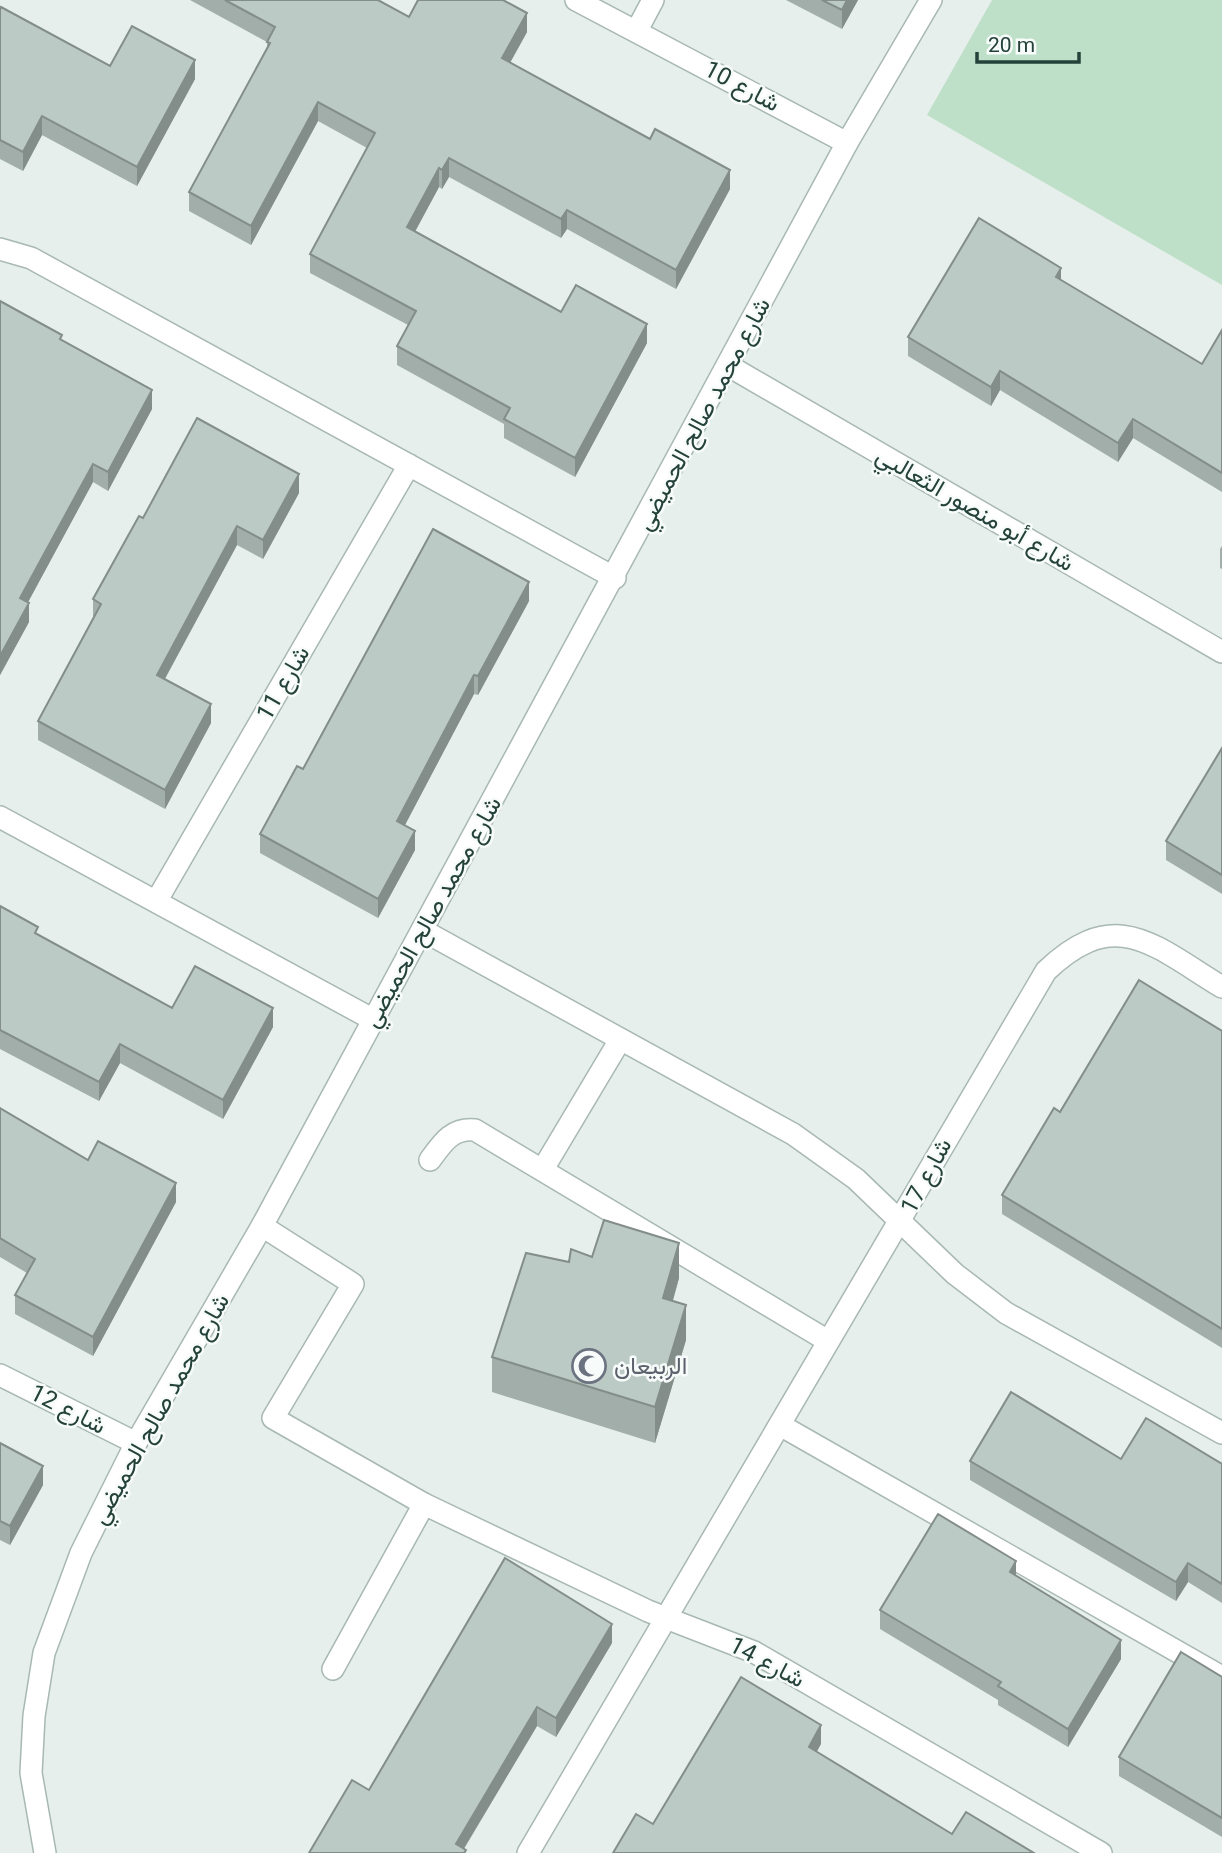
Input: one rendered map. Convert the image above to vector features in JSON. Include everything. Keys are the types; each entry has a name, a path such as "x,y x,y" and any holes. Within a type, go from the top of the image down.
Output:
{"street":[{"name":"شارع 10","path":"576,0 847,143"},
{"path":"637,30 653,0"},
{"name":"شارع محمد صالح الحميضي","path":"46,1853 31,1773 34,1716 44,1653 82,1553 136,1443 262,1226 372,1019 615,578 847,143 931,0"},
{"path":"0,249 30,258 615,578"},
{"name":"شارع أبو منصور الثعالبي","path":"729,366 1222,652"},
{"name":"شارع 11","path":"157,900 409,466"},
{"path":"0,817 372,1019"},
{"path":"422,930 793,1135 839,1166 899,1218 528,1853"},
{"name":"شارع 17","path":"1222,987 1130,936 1109,935 1091,939 1062,956 1032,990 899,1218 955,1274 1006,1313 1222,1433"},
{"path":"544,1169 620,1040"},
{"path":"430,1160 449,1135 466,1129 484,1134 828,1340"},
{"name":"شارع 14","path":"262,1226 353,1284 273,1418 425,1504 666,1617 754,1652 1101,1853"},
{"name":"شارع 12","path":"0,1375 136,1443"},
{"path":"780,1425 1222,1677"},
{"path":"332,1669 425,1504"}],"green space":[{"path":"992,0 1222,0 1222,285 927,115"}],"building":[{"path":"225,0 378,0 409,17 418,0 503,0 527,13 502,58 650,139 655,129 730,170 676,270 567,210 561,219 449,158 442,170 439,168 407,227 561,312 576,285 647,324 575,458 504,419 510,408 397,346 416,311 310,254 375,133 318,102 251,226 189,192 270,43 267,42 275,27"},
{"path":"822,0 847,0 842,10"},
{"path":"1,7 110,66 132,26 195,60 137,167 42,116 23,152 0,140"},
{"path":"979,218 1061,268 1056,277 1202,364 1222,330 1222,473 1133,419 1118,443 1000,371 991,387 908,337"},
{"path":"0,301 62,335 60,339 152,390 108,472 93,464 20,598 29,603 0,656"},
{"path":"197,418 299,474 263,540 237,526 157,675 211,704 165,790 38,721 101,604 93,599 139,516 143,518"},
{"path":"433,529 529,582 478,676 474,675 397,821 415,831 378,899 260,834 297,766 303,769"},
{"path":"1222,748 1222,875 1166,841"},
{"path":"0,906 38,927 35,933 172,1008 195,966 273,1008 223,1100 120,1044 99,1082 0,1030"},
{"path":"1139,980 1222,1031 1222,1329 1002,1195 1054,1108 1060,1112"},
{"path":"0,1108 88,1160 98,1141 176,1183 93,1337 15,1295 35,1259 0,1238"},
{"name":"الربيعان","path":"604,1220 679,1243 663,1298 686,1305 655,1407 492,1357 526,1253 569,1262 571,1249 592,1257"},
{"path":"1011,1392 1121,1459 1146,1418 1222,1464 1222,1584 1188,1563 1176,1582 970,1461"},
{"path":"0,1443 43,1466 10,1526 0,1521"},
{"path":"938,1514 1016,1561 1010,1572 1121,1640 1068,1729 998,1686 1001,1682 880,1610"},
{"path":"505,1558 612,1624 556,1718 537,1707 456,1844 466,1850 464,1853 309,1853 352,1780 369,1790"},
{"path":"1181,1652 1222,1677 1222,1818 1119,1757"},
{"path":"741,1677 821,1725 809,1747 952,1834 966,1812 1034,1853 613,1853 636,1814 653,1824"}],"place":[{"name":"الربيعان","path":"589,1366"}]}
